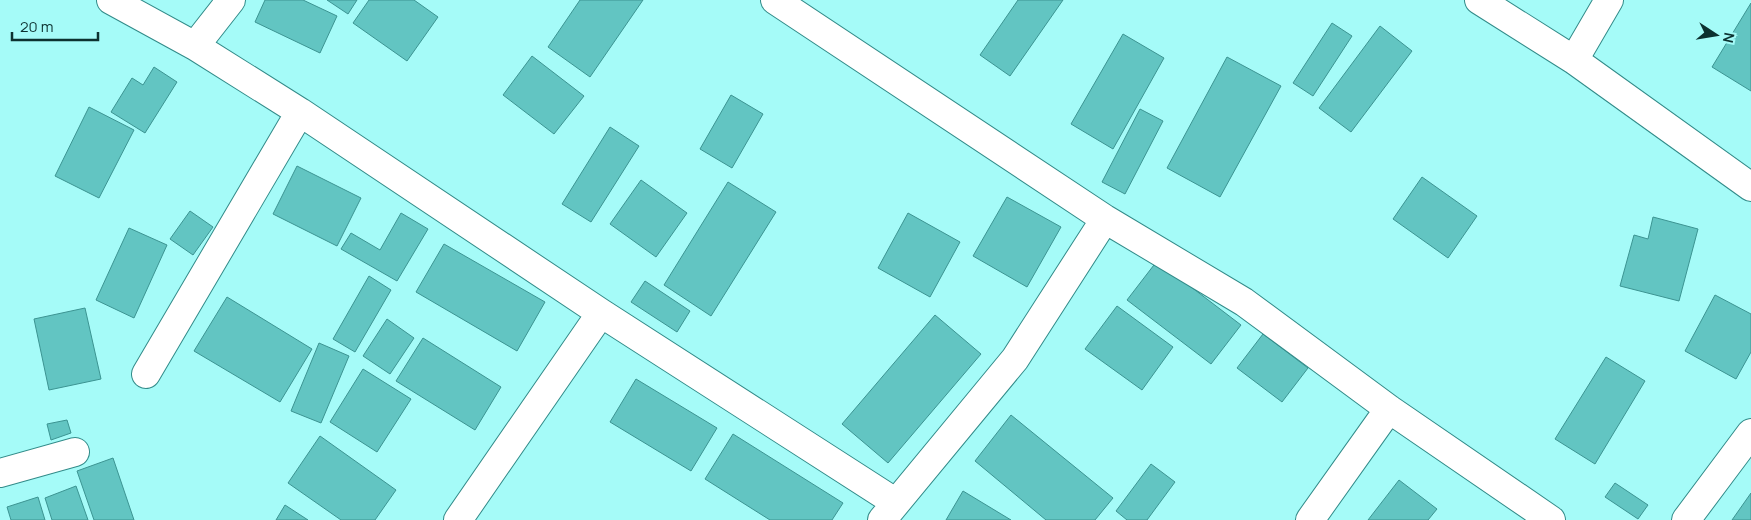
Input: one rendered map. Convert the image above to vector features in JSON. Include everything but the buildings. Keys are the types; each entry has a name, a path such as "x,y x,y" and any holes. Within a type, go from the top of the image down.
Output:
{"street":[{"path":"111,0 195,46 300,112 601,313 888,511 1015,360 1105,219"},
{"path":"195,46 231,0"},
{"path":"775,0 1105,219 1244,302 1389,409 1551,520"},
{"path":"1479,0 1574,60 1751,187"},
{"path":"1574,60 1609,0"},
{"path":"146,374 300,112"},
{"path":"458,520 601,313"},
{"path":"1310,520 1389,409"},
{"path":"1686,520 1751,433"},
{"path":"0,473 75,452"}]}
